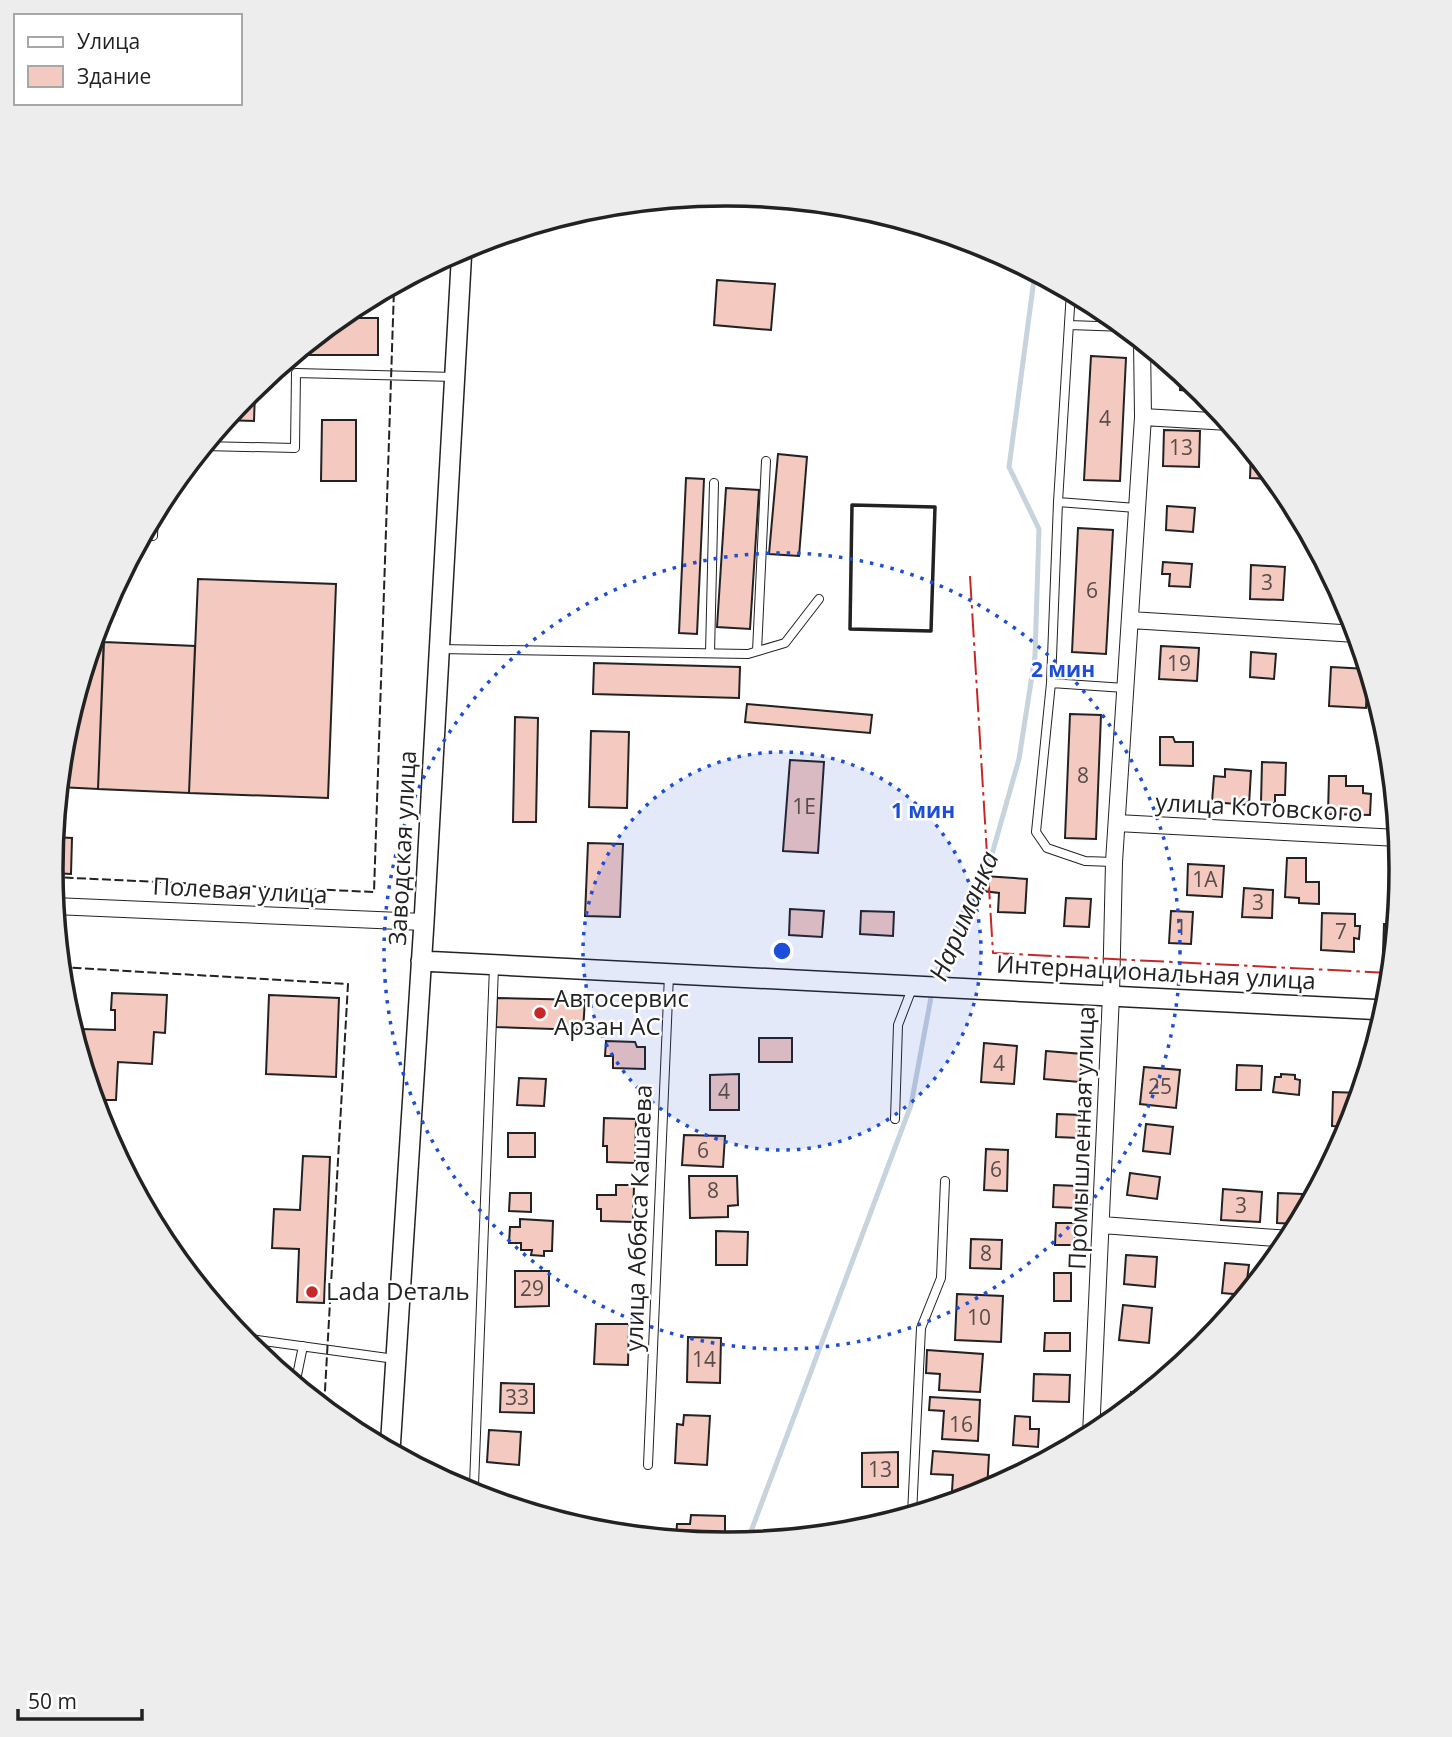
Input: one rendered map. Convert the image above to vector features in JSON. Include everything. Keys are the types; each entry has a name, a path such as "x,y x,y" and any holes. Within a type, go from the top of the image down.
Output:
{"street":[{"name":"Заводская улица","path":"391,1441 462,261"},
{"name":"Промышленная улица","path":"1095,1419 1114,862 1143,417 1142,353"},
{"path":"1143,417 1215,421"},
{"path":"1130,620 1346,633"},
{"name":"улица Котовского","path":"1117,823 1388,837"},
{"name":"Полевая улица","path":"64,905 424,922"},
{"name":"Интернациональная улица","path":"421,961 1373,1009"},
{"path":"1101,1225 1276,1238"}],"lane":[{"path":"1071,302 1058,502 1051,683 1036,832 1047,848 1085,861 1114,862"},
{"path":"1069,325 1107,326"},
{"path":"215,446 295,448 296,373 455,377"},
{"path":"757,651 766,461"},
{"path":"710,653 714,483"},
{"path":"1058,502 1136,508"},
{"path":"439,649 748,654 785,643 820,599"},
{"path":"1051,683 1125,688"},
{"path":"474,1482 494,965"},
{"name":"улица Аббяса Кашаева","path":"648,1465 669,974"},
{"path":"895,1119 898,1025 913,986"},
{"path":"912,1504 921,1328 941,1278 944,1181"},
{"path":"261,1340 395,1359"},
{"path":"298,1374 303,1346"}],"building":[{"path":"717,280 775,284 771,330 714,325"},
{"path":"357,318 378,318 378,355 307,355"},
{"path":"1091,356 1126,358 1120,481 1084,480"},
{"path":"255,403 254,421 238,420"},
{"path":"322,420 356,420 356,481 321,481"},
{"path":"1164,430 1200,431 1199,467 1163,466"},
{"path":"778,454 807,457 799,556 769,554"},
{"path":"1251,463 1262,479 1250,478"},
{"path":"686,478 704,479 697,634 679,633"},
{"path":"726,488 759,490 750,629 717,627"},
{"path":"1167,506 1195,508 1193,532 1166,530"},
{"path":"1078,528 1113,530 1106,654 1072,652"},
{"path":"1163,562 1192,564 1190,587 1169,586 1170,574 1162,574"},
{"path":"1251,565 1285,567 1283,600 1250,599"},
{"path":"198,579 336,584 328,798 189,793"},
{"path":"104,640 98,789 68,787 86,697"},
{"path":"104,642 195,646 189,793 98,789"},
{"path":"1161,646 1199,648 1197,681 1159,679"},
{"path":"1251,652 1276,654 1274,679 1250,677"},
{"path":"594,663 740,667 739,698 593,694"},
{"path":"1331,667 1358,668 1366,699 1366,708 1329,706"},
{"path":"747,704 872,715 870,733 745,722"},
{"path":"1070,714 1101,715 1096,839 1065,838"},
{"path":"515,717 538,718 536,822 513,822"},
{"path":"591,731 629,732 627,808 589,807"},
{"path":"1160,737 1173,737 1175,742 1193,742 1193,766 1160,765"},
{"path":"790,760 824,762 818,853 783,851"},
{"path":"1262,762 1286,763 1285,795 1275,795 1275,803 1261,803"},
{"path":"1225,769 1251,771 1249,805 1212,802 1214,776 1225,777"},
{"path":"1329,776 1346,776 1346,786 1363,786 1363,793 1371,794 1370,815 1328,814"},
{"path":"64,838 72,838 71,874 63,874"},
{"path":"588,843 623,844 620,917 585,916"},
{"path":"1287,858 1306,858 1306,882 1319,882 1319,904 1299,903 1299,898 1285,897"},
{"path":"1188,864 1224,866 1222,897 1187,895"},
{"path":"984,876 1027,879 1025,913 998,912 999,893 983,891"},
{"path":"1244,888 1273,890 1272,918 1242,917"},
{"path":"1066,898 1091,899 1089,927 1064,926"},
{"path":"790,909 824,911 822,937 789,935"},
{"path":"861,911 894,912 893,936 860,934"},
{"path":"1171,911 1193,912 1191,944 1169,943"},
{"path":"1322,913 1355,914 1355,926 1360,926 1359,939 1354,938 1354,952 1321,950"},
{"path":"1384,924 1387,924 1383,953"},
{"path":"112,993 167,995 165,1033 154,1032 152,1064 118,1062 116,1100 105,1100 83,1029 115,1030 115,1010 111,1010"},
{"path":"269,995 339,998 336,1077 266,1074"},
{"name":"Автосервис Арзан АС","path":"497,998 585,1000 583,1030 496,1027"},
{"path":"759,1038 792,1038 792,1062 759,1062"},
{"path":"606,1041 635,1042 637,1047 645,1047 645,1069 613,1068 613,1056 605,1056"},
{"path":"984,1043 1017,1046 1014,1084 981,1082"},
{"path":"1046,1051 1083,1054 1080,1082 1044,1079"},
{"path":"1237,1065 1262,1066 1261,1090 1236,1090"},
{"path":"1144,1067 1180,1070 1176,1108 1140,1104"},
{"path":"739,1074 739,1110 710,1110 710,1075"},
{"path":"1281,1074 1295,1075 1295,1079 1300,1080 1299,1095 1273,1092 1275,1077 1281,1077"},
{"path":"519,1078 546,1079 544,1106 517,1105"},
{"path":"1333,1092 1350,1093 1337,1126 1332,1126"},
{"path":"1057,1114 1081,1115 1080,1138 1056,1137"},
{"path":"604,1118 636,1119 635,1163 607,1162 607,1146 603,1146"},
{"path":"1146,1124 1173,1127 1170,1154 1143,1151"},
{"path":"508,1133 535,1133 535,1157 508,1157"},
{"path":"684,1135 725,1136 723,1167 682,1165"},
{"path":"986,1149 1008,1150 1007,1191 984,1190"},
{"path":"303,1156 330,1157 324,1303 297,1302 299,1249 272,1248 274,1209 300,1210"},
{"path":"1130,1173 1160,1177 1157,1199 1127,1195"},
{"path":"689,1176 737,1176 738,1205 728,1206 728,1217 690,1218"},
{"path":"616,1185 634,1185 633,1222 601,1221 601,1209 597,1209 597,1195 616,1195"},
{"path":"1054,1185 1077,1186 1076,1208 1053,1207"},
{"path":"1223,1189 1262,1192 1260,1222 1221,1220"},
{"path":"510,1193 531,1193 531,1212 509,1211"},
{"path":"1278,1193 1302,1194 1285,1223 1277,1223"},
{"path":"520,1219 553,1221 552,1251 544,1251 544,1256 531,1255 532,1250 521,1250 521,1243 509,1243 510,1227 520,1227"},
{"path":"1056,1223 1076,1223 1075,1245 1055,1245"},
{"path":"716,1231 748,1232 747,1265 716,1265"},
{"path":"971,1239 1002,1240 1001,1269 970,1268"},
{"path":"1126,1255 1157,1257 1155,1287 1124,1284"},
{"path":"1225,1263 1249,1265 1247,1278 1234,1294 1222,1293"},
{"path":"515,1271 549,1271 549,1306 515,1307"},
{"path":"1054,1273 1071,1273 1071,1301 1054,1301"},
{"path":"957,1294 1003,1296 1001,1342 955,1340"},
{"path":"1123,1305 1152,1308 1149,1343 1119,1340"},
{"path":"596,1324 629,1324 628,1365 594,1364"},
{"path":"1045,1333 1070,1333 1070,1351 1044,1351"},
{"path":"688,1337 721,1338 720,1383 687,1382"},
{"path":"927,1350 983,1354 980,1392 939,1390 940,1374 926,1373"},
{"path":"1034,1374 1070,1375 1069,1402 1033,1401"},
{"path":"501,1383 534,1384 534,1413 500,1412"},
{"path":"930,1397 980,1400 978,1441 942,1439 944,1411 929,1410"},
{"path":"684,1415 710,1416 707,1465 675,1463 677,1424 683,1425"},
{"path":"1015,1416 1030,1417 1030,1429 1039,1429 1038,1447 1013,1445"},
{"path":"489,1430 521,1432 519,1465 487,1462"},
{"path":"933,1451 989,1455 988,1477 953,1491 953,1475 931,1474"},
{"path":"898,1452 898,1487 862,1487 862,1453"},
{"path":"691,1515 725,1516 725,1532 677,1529 677,1524 690,1524"}],"waterway":[{"name":"Нариманка","path":"934,983 963,913 990,861 1019,759 1035,656 1039,529 1009,467 1034,282"},
{"name":"Нариманка","path":"751,1531 911,1105 932,992"}],"fence":[{"path":"63,878 374,892 394,295"},
{"path":"71,968 348,984 325,1396"}],"wall":[{"path":"852,505 935,507 931,631 850,629 852,505"}],"power":[{"path":"970,576 993,953 1380,972"}],"place":[{"name":"Автосервис Арзан АС","path":"540,1013"},
{"name":"Lada Dеталь","path":"312,1292"}]}
